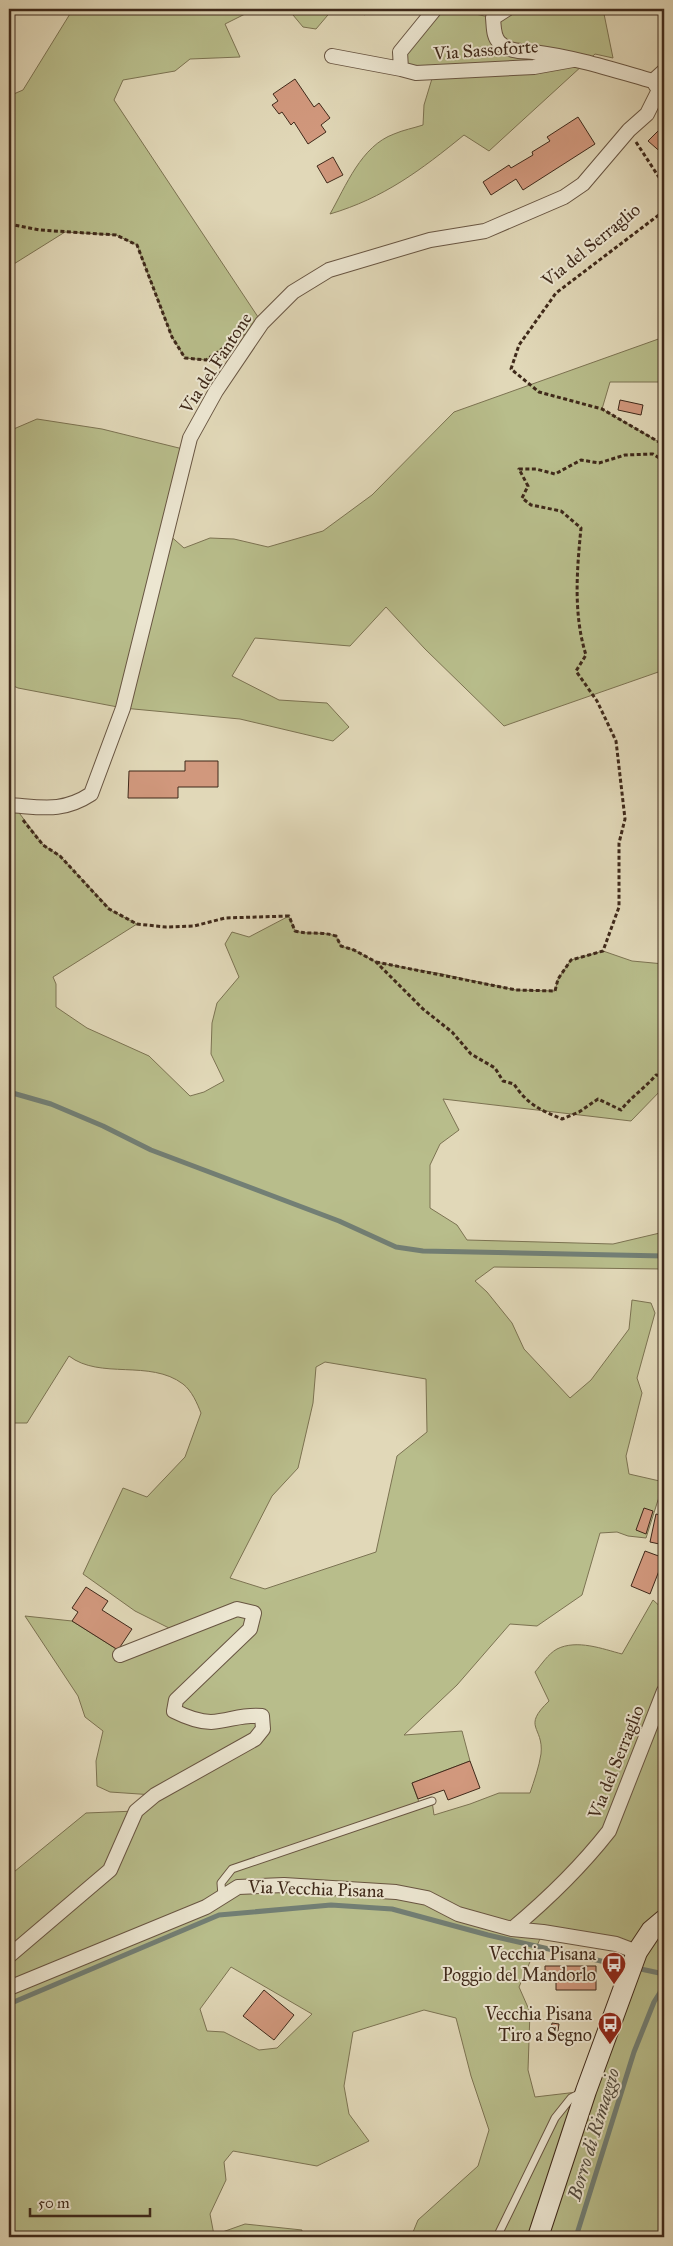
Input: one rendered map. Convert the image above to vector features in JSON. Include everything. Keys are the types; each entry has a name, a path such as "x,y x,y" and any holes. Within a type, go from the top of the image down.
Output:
{"main road":[{"path":"538,2237 586,2091 637,1952 651,1931 664,1920"}],"street":[{"name":"Via Sassoforte","path":"401,69 400,52 435,9"},
{"name":"Via Sassoforte","path":"507,9 493,18 494,33 500,44 518,52 531,52 573,60 653,82"},
{"name":"Via Sassoforte","path":"332,56 416,73 534,67 573,60"},
{"path":"653,82 664,70"},
{"name":"Via del Fantone","path":"11,805 58,808 78,803 91,794 124,708 190,438 216,391 262,323 293,292 329,270 430,240 485,231 564,197 583,184 629,130 647,114 659,90 653,82"},
{"path":"9,1956 110,1870 136,1811 155,1795 255,1739 263,1729 262,1716 245,1715 210,1722 185,1717 174,1711 176,1700 250,1629 254,1613 237,1609 120,1655"},
{"name":"Via del Serraglio","path":"512,1929 547,1900 609,1831 664,1691"},
{"name":"Via Vecchia Pisana","path":"9,1988 206,1907 238,1887 284,1885 396,1892 427,1898 458,1914 512,1929 616,1944 637,1952"}],"lane":[{"path":"222,1896 221,1883 232,1869 432,1800"},
{"path":"497,2237 555,2118 571,2098 586,2091"}],"path":[{"path":"629,130 664,185"},
{"name":"Via del Serraglio","path":"664,211 556,293 519,345 511,368 539,392 602,409 664,445"},
{"path":"9,224 48,231 116,235 137,245 172,337 184,358 206,360 230,344"},
{"path":"376,962 516,990 555,991 558,979 571,960 603,951 619,907 619,843 625,819 616,741 597,701 576,671 586,655 579,634 578,612 578,559 581,528 561,511 531,505 522,498 528,486 519,469 536,469 555,474 581,460 599,463 625,455 654,454 664,461"},
{"path":"11,805 42,845 60,856 109,909 137,924 166,927 194,926 225,918 289,916 295,931 308,934 322,931 336,936 341,946 354,950 376,962 424,1009 452,1032 471,1054 496,1068 503,1081 514,1084 524,1099 544,1112 562,1119 579,1112 598,1099 622,1110 629,1099 644,1088 656,1075 664,1076"}],"green space":[{"path":"73,9 255,9 225,24 240,57 190,59 175,71 123,80 114,100 262,323 206,360 185,358 172,337 137,245 116,235 65,232 9,267 9,96 23,90"},
{"path":"288,9 333,9 316,29 303,27"},
{"path":"435,9 454,9 493,18 507,9 603,9 613,58 595,54 489,151 464,135 433,160 401,182 368,200 330,214 363,157 372,148 394,134 423,125 424,105 434,72 401,69 400,52"},
{"path":"664,337 664,382 610,382 602,409 664,445 664,670 504,726 425,649 386,607 350,646 255,638 232,676 279,700 327,703 349,727 333,741 240,719 123,708 18,688 9,684 9,431 37,419 102,429 187,450 167,533 184,548 210,538 234,539 268,547 323,531 372,495 454,412"},
{"path":"9,805 14,806 43,845 60,856 112,911 137,924 53,977 56,984 56,1007 87,1028 149,1056 190,1096 204,1092 224,1081 211,1054 212,1023 217,1003 239,977 225,944 232,932 249,937 289,916 295,931 336,936 341,946 354,950 376,962 516,990 555,991 558,979 571,960 603,951 632,961 664,964 664,1087 631,1121 443,1099 459,1130 440,1144 430,1165 430,1208 457,1225 467,1240 613,1244 664,1232 664,1269 494,1267 475,1281 487,1292 512,1323 524,1349 570,1398 591,1380 629,1329 632,1300 651,1303 655,1313 637,1378 642,1393 626,1456 629,1474 664,1482 664,1491 658,1500 646,1538 628,1536 617,1532 600,1533 582,1595 537,1626 510,1624 457,1685 404,1735 462,1731 470,1761 412,1783 420,1805 432,1801 434,1815 499,1793 530,1793 541,1754 540,1738 535,1722 536,1717 549,1701 535,1672 551,1654 565,1646 590,1646 622,1654 653,1600 664,1610 664,2237 411,2237 418,2220 478,2166 489,2130 471,2076 456,2018 424,2010 353,2032 344,2086 349,2114 369,2141 317,2166 233,2151 224,2162 226,2180 210,2214 214,2235 245,2224 302,2230 301,2237 9,2237 9,1876 86,1813 136,1811 154,1795 110,1792 97,1786 96,1761 103,1731 85,1717 78,1696 25,1616 72,1621 118,1650 177,1632 135,1611 83,1574 123,1488 147,1497 185,1457 201,1413 189,1390 183,1384 170,1377 156,1372 141,1370 95,1367 81,1363 69,1356 27,1423 9,1423","holes":["325,1362 426,1379 427,1432 397,1456 376,1552 265,1589 230,1578 272,1496 298,1468 313,1403 316,1367","543,1932 637,1952 586,2091 535,2097 528,2070 530,2012 519,1987","231,1967 312,2014 277,2048 259,2050 224,2032 207,2031 200,2009"]}],"building":[{"path":"359,9 372,9 364,15"},
{"path":"295,79 314,107 319,103 330,118 321,125 326,132 308,144 294,122 291,125 282,112 279,114 272,105 278,101 273,94"},
{"path":"578,117 595,144 523,190 516,179 491,195 483,182 509,165 511,168 533,155 532,152 550,141 547,137"},
{"path":"664,125 664,155 648,141"},
{"path":"333,157 343,175 327,183 317,166"},
{"path":"620,400 643,405 641,415 618,410"},
{"path":"185,761 218,761 218,787 178,787 178,798 128,798 129,771 185,771"},
{"path":"644,1508 653,1511 646,1534 636,1530"},
{"path":"656,1514 664,1516 664,1545 650,1542"},
{"path":"645,1551 664,1558 650,1594 631,1586"},
{"path":"86,1587 108,1601 102,1610 132,1629 118,1650 72,1621 78,1612 72,1608"},
{"path":"9,1599 12,1600 10,1612 9,1612"},
{"path":"470,1761 480,1788 448,1800 444,1790 418,1799 412,1783"},
{"path":"545,1966 596,1966 596,1990 556,1990 556,1981 545,1981"},
{"path":"264,1990 294,2015 274,2040 243,2016"},
{"path":"552,2023 559,2024 558,2031 551,2030"}],"waterway":[{"path":"9,1092 51,1104 103,1126 151,1150 339,1221 396,1247 423,1251 664,1256"},
{"path":"9,2004 219,1915 331,1905 392,1909 488,1935 627,1967"},
{"path":"636,1968 664,1974"},
{"name":"Borro di Rimaggio","path":"576,2237 634,2052 654,2002 664,1986"}],"place":[{"name":"Vecchia Pisana Poggio del Mandorlo","path":"614,1985"},
{"name":"Vecchia Pisana Tiro a Segno","path":"610,2045"}]}
